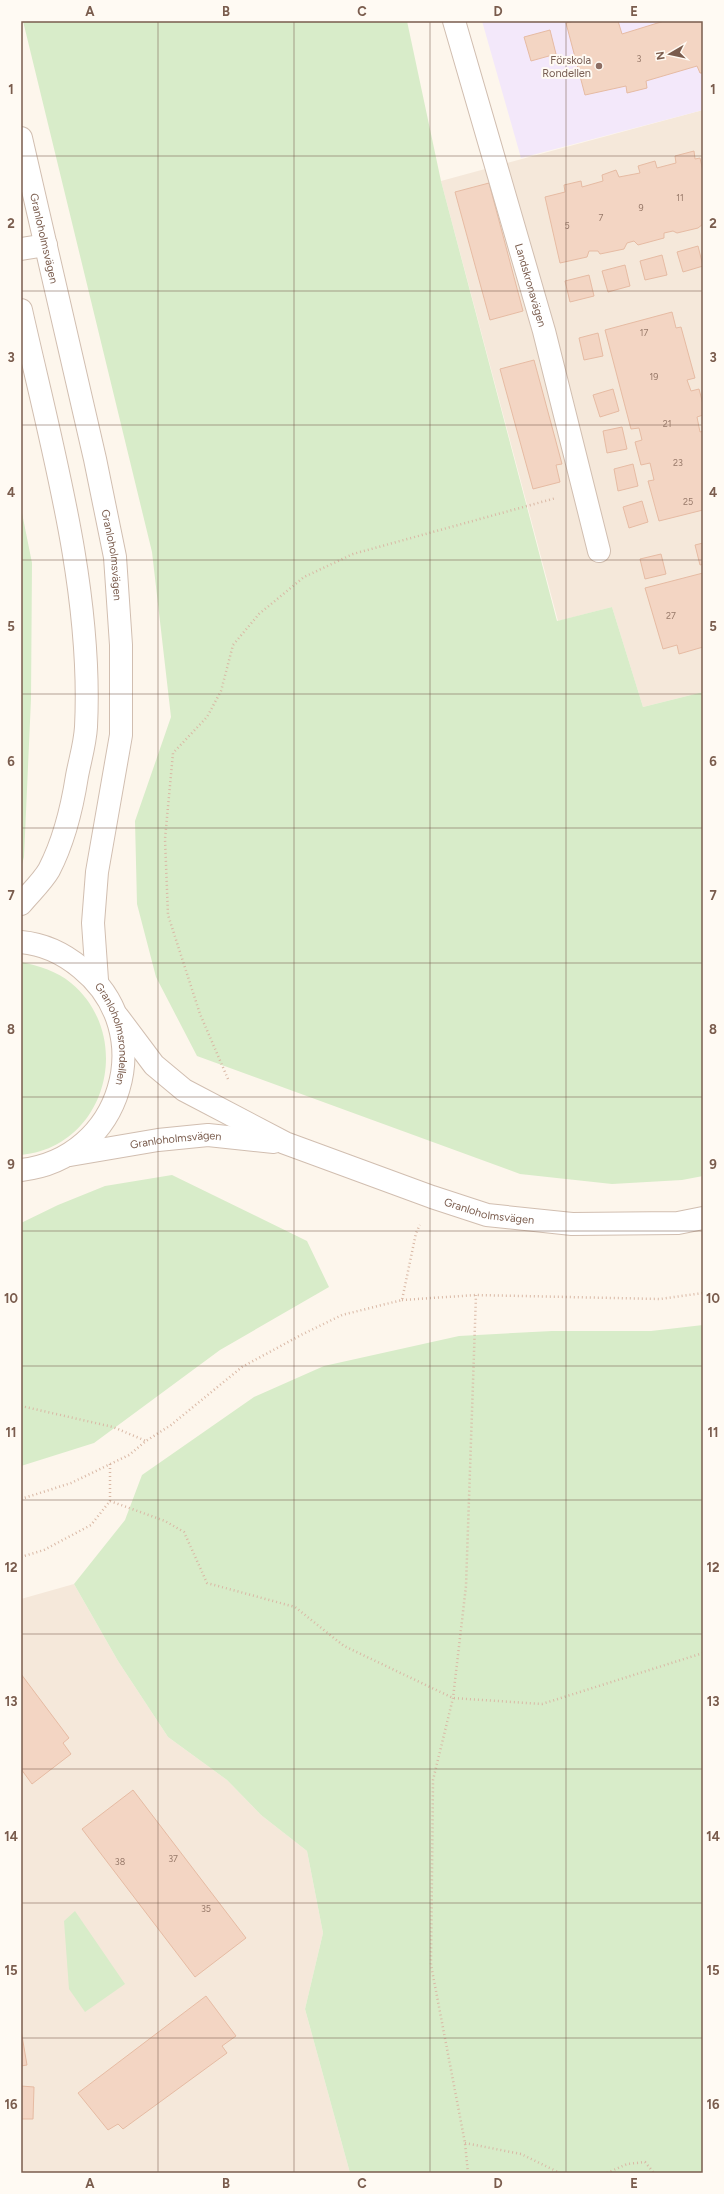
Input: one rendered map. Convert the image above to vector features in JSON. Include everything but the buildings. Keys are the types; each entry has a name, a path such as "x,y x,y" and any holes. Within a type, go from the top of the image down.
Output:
{"street":[{"name":"Landskronavägen","path":"454,21 544,331 599,551"},
{"name":"Granloholmsvägen","path":"21,138 95,459 116,564 121,645 121,735 97,872 93,923 97,980"},
{"path":"21,249 46,245"},
{"path":"21,310 64,502 74,556 84,645 86,728 75,791 63,837 48,872 21,904"},
{"name":"Granloholmsrondellen","path":"21,942 48,947 66,956 97,980 109,998 118,1017 124,1054 120,1089 108,1116 94,1135 67,1156 30,1169 21,1182"},
{"name":"Granloholmsvägen","path":"118,1017 154,1065 184,1090 285,1143 432,1197 487,1215 572,1224 678,1223 703,1218"},
{"name":"Granloholmsvägen","path":"67,1156 158,1140 208,1135 285,1143"}],"path":[{"path":"246,1122 200,1014 168,915 165,839 173,753 207,717 221,691 233,645 259,614 304,577 353,554 583,490"},
{"path":"402,1300 416,1233 432,1197"},
{"path":"21,1499 71,1483 129,1455 146,1441 170,1425 242,1368 288,1342 342,1315 402,1300 476,1295 660,1299 703,1293"},
{"path":"468,2173 464,2143 431,1966 433,1780 454,1698 466,1586 476,1295"},
{"path":"21,1406 113,1426 146,1441"},
{"path":"21,1557 44,1550 91,1525 110,1501 110,1464"},
{"path":"110,1501 165,1521 184,1532 207,1583 295,1607 344,1646 454,1698 542,1704 703,1653"},
{"path":"464,2143 520,2154 560,2173"},
{"path":"607,2173 627,2164 644,2162 654,2173"}],"shaded area":[{"name":"Förskola Rondellen","path":"482,21 703,21 703,110 521,158"},
{"path":"703,110 703,692 643,707 612,607 558,621 441,181"},
{"path":"74,1584 118,1661 168,1737 227,1780 261,1815 307,1851 323,1933 305,2009 350,2173 21,2173 21,1599"}],"green space":[{"path":"23,21 407,21 441,181 557,621 612,607 643,707 703,692 703,1176 682,1180 612,1184 520,1174 197,1056 156,977 137,904 135,821 171,717 152,552"},
{"path":"21,508 32,563 31,699 24,857 21,868"},
{"path":"21,962 41,967 60,975 71,983 91,1005 102,1031 106,1059 102,1086 91,1111 74,1132 50,1147 21,1155"},
{"path":"172,1175 307,1241 329,1287 220,1350 94,1443 21,1466 21,1223 58,1205 105,1186"},
{"path":"703,1325 703,2173 350,2173 305,2009 323,1933 307,1851 261,1815 227,1780 168,1737 118,1661 74,1584 125,1520 142,1475 254,1397 324,1366 459,1336 552,1331 651,1331"},
{"path":"75,1911 125,1984 85,2012 69,1989 64,1921"}],"place":[{"name":"Förskola Rondellen","path":"599,66"}]}
